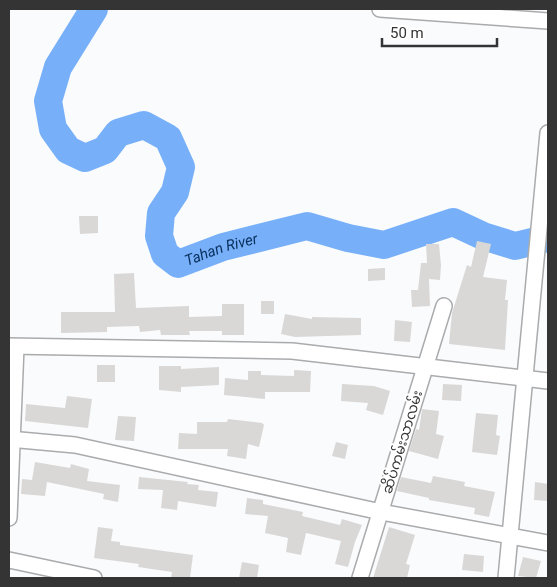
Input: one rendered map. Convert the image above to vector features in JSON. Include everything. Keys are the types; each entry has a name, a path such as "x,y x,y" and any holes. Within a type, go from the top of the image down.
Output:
{"street":[{"path":"380,9 548,21"},
{"path":"506,578 548,133"},
{"name":"ဆိပ်ကမ်းသာလမ်း","path":"360,578 444,306"},
{"path":"9,518 12,347 292,351 426,365 548,381"},
{"path":"11,439 75,446 380,512 548,543"},
{"path":"9,560 94,578"}],"building":[{"path":"79,216 98,216 98,233 80,234"},
{"path":"477,241 491,244 483,277 507,280 505,300 508,300 505,350 449,344 452,313 467,265 471,267"},
{"path":"426,244 439,244 440,280 429,279 430,306 412,307 411,290 418,290 421,263 427,263"},
{"path":"385,268 385,280 368,281 368,269"},
{"path":"134,273 136,308 189,306 189,317 222,316 222,304 244,304 244,335 222,335 222,331 189,331 190,335 161,335 160,330 140,332 139,326 107,327 107,332 61,333 61,312 115,312 114,274"},
{"path":"261,301 274,301 274,314 261,314"},
{"path":"285,314 312,319 312,317 361,318 361,335 295,337 281,334"},
{"path":"395,320 412,322 410,342 394,341"},
{"path":"97,365 115,365 115,382 97,382"},
{"path":"159,366 181,366 181,369 219,367 219,385 181,387 181,392 159,390"},
{"path":"294,370 311,371 310,392 265,392 265,399 224,395 225,378 248,380 248,371 261,371 261,375 294,376"},
{"path":"342,384 374,386 390,391 383,415 366,410 368,403 341,401"},
{"path":"443,384 462,385 461,401 442,400"},
{"path":"67,396 92,399 88,428 25,421 26,404 65,408"},
{"path":"422,409 439,411 436,434 444,436 438,459 409,451 416,429 419,430"},
{"path":"476,413 498,415 496,435 500,436 497,455 472,452"},
{"path":"118,416 136,417 134,441 115,440"},
{"path":"228,419 262,423 264,425 259,447 248,444 246,459 227,456 228,449 178,449 179,433 197,434 197,422 227,422"},
{"path":"336,442 348,445 345,459 332,456"},
{"path":"35,462 70,468 71,464 89,469 87,481 120,485 118,502 103,499 104,494 47,482 45,496 21,494 22,479 32,480"},
{"path":"433,476 465,482 464,486 495,492 489,517 474,514 475,508 429,500 429,498 397,491 401,477 431,483"},
{"path":"139,477 188,482 187,484 199,485 198,490 218,492 216,507 178,501 177,510 161,508 163,490 138,489"},
{"path":"535,482 548,484 548,501 534,500"},
{"path":"247,498 263,500 263,504 303,512 302,516 340,525 342,519 362,525 348,567 335,564 341,541 306,533 301,555 286,552 288,538 265,533 268,516 245,514"},
{"path":"98,527 113,529 111,541 120,542 120,545 193,555 190,578 171,578 172,572 138,567 139,564 94,558"},
{"path":"389,527 415,535 406,564 410,565 407,578 373,578"},
{"path":"464,554 484,556 483,572 462,570"},
{"path":"523,557 541,561 536,578 518,576"},
{"path":"242,562 259,565 257,578 239,578"}],"waterway":[{"name":"Tahan River","path":"94,9 58,67 48,101 53,129 68,150 85,158 105,150 118,133 144,125 168,138 181,167 175,192 161,213 159,236 165,254 178,264 223,247 307,226 348,238 384,245 453,222 483,236 515,246 548,238"}]}
